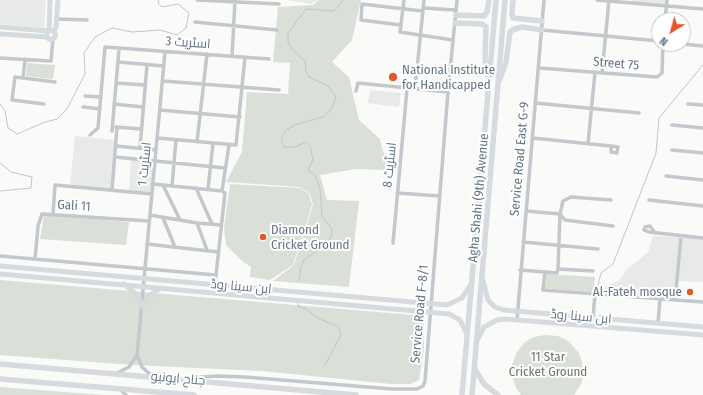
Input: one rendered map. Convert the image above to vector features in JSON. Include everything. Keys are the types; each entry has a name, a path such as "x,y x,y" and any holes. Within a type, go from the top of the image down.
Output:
{"main road":[{"path":"0,34 50,38 55,35 51,31 50,0"},
{"path":"51,31 57,19 58,0"},
{"path":"456,13 484,16 487,12 489,0"},
{"name":"Agha Shahi (9th) Avenue","path":"462,395 496,0"},
{"name":"Agha Shahi (9th) Avenue","path":"472,395 505,0"},
{"path":"513,0 513,18 542,21"},
{"path":"455,23 482,24 486,27 485,59 489,85"},
{"path":"0,27 51,31"},
{"path":"498,85 506,62 510,32 515,28 522,27 532,27 542,30"},
{"path":"485,128 491,126 494,130"},
{"name":"ابن سینا روڈ","path":"0,266 447,305 458,300 466,293 472,282"},
{"name":"ابن سینا روڈ","path":"0,274 124,283 163,288 449,314 464,325 468,336"},
{"name":"ابن سینا روڈ","path":"482,276 484,292 488,300 495,306 504,310 703,327"},
{"path":"124,283 135,293 142,306 150,295 163,288"},
{"name":"ابن سینا روڈ","path":"476,341 484,327 497,320 517,320 703,335"},
{"name":"جناح ایونیو","path":"0,364 152,376 356,395"},
{"path":"474,368 484,384 498,395"},
{"name":"جناح ایونیو","path":"0,379 143,393 194,395"}],"street":[{"path":"197,0 279,4"},
{"path":"373,0 373,5"},
{"path":"404,0 400,32 453,40"},
{"path":"415,89 424,0"},
{"name":"Service Road F-8/1","path":"180,379 217,376 246,376 392,389 417,389 423,386 425,381 448,92 457,0"},
{"name":"Service Road East G-9","path":"517,320 520,270 533,138 544,0"},
{"path":"597,0 703,9"},
{"path":"666,12 667,0"},
{"path":"232,56 235,1"},
{"path":"602,73 608,1"},
{"path":"401,25 361,20 362,4 456,13"},
{"path":"57,19 87,20"},
{"path":"195,22 277,30"},
{"path":"542,30 651,41"},
{"path":"0,58 51,61 50,38"},
{"path":"691,45 703,46"},
{"name":"اسٹریٹ 3","path":"101,98 105,47 269,59"},
{"path":"119,48 112,129 118,127 141,129"},
{"name":"اسٹریٹ 1","path":"137,355 165,52"},
{"name":"Street 75","path":"538,68 657,77 662,74 663,52"},
{"path":"197,142 207,54"},
{"path":"158,138 236,145 245,57"},
{"path":"23,78 25,59"},
{"path":"118,62 164,66"},
{"path":"140,148 147,65"},
{"path":"588,144 595,72"},
{"path":"44,104 12,100 14,77 55,82"},
{"path":"163,80 279,90"},
{"path":"116,83 145,85"},
{"path":"356,91 358,83 448,92"},
{"name":"اسٹریٹ 8","path":"393,243 407,89"},
{"path":"85,96 101,98 98,128 90,135"},
{"path":"535,103 639,113"},
{"path":"114,104 143,107"},
{"path":"688,104 703,105"},
{"path":"83,107 100,109"},
{"path":"160,110 240,117"},
{"path":"672,125 703,128"},
{"path":"112,190 118,127"},
{"path":"533,138 611,146"},
{"path":"172,186 176,140"},
{"path":"208,189 213,143"},
{"path":"215,284 225,193 222,191 229,145"},
{"path":"116,146 156,150"},
{"path":"672,150 703,153"},
{"path":"115,158 155,160 225,168"},
{"path":"666,176 703,180"},
{"path":"153,184 222,191"},
{"path":"53,214 55,185 152,194"},
{"path":"163,185 180,220"},
{"path":"196,188 212,224"},
{"path":"397,193 440,196"},
{"path":"520,270 557,273 560,214 563,201 571,197 611,200"},
{"path":"649,200 703,206"},
{"path":"526,211 560,214 565,220 613,226"},
{"name":"Gali 11","path":"35,259 38,226 42,214 149,221"},
{"path":"150,216 221,225"},
{"path":"163,218 175,247"},
{"path":"197,223 207,250"},
{"path":"655,233 650,226 645,227 644,230 649,232 681,236 703,238"},
{"path":"675,300 681,236"},
{"path":"523,242 598,249"},
{"path":"147,244 218,252"},
{"path":"0,256 216,275"},
{"path":"558,269 593,271"},
{"path":"544,272 543,290 703,302"},
{"path":"593,318 595,294"},
{"path":"658,324 660,299"},
{"path":"117,373 129,367 137,355"},
{"path":"137,355 142,367 152,376"},
{"path":"121,390 126,395"}],"shaded area":[{"path":"0,0 46,0 44,28 0,24"},
{"path":"288,0 318,0 311,4"},
{"path":"633,0 665,0 665,5 632,2"},
{"path":"370,90 401,93 399,107 368,103"},
{"path":"75,136 116,140 111,189 70,186"},
{"path":"131,159 155,161 151,193 129,191"},
{"path":"653,236 679,237 673,299 605,291 605,286 619,281 626,270 648,252"},
{"path":"681,237 703,239 703,282 678,281"}],"green space":[{"path":"319,0 361,0 352,40 332,62 349,77 359,120 380,139 388,170 356,169 320,175 327,200 359,201 349,287 273,281 294,265 313,205 310,194 300,187 226,182 242,152 247,92 288,94 290,63 273,62 278,7 313,5"},
{"path":"27,63 55,65 53,79 26,76"},
{"name":"Diamond Cricket Ground","path":"230,184 300,188 309,194 312,205 293,265 270,280 250,277 251,267 242,261 226,245 224,228"},
{"path":"44,215 129,222 126,245 40,239"},
{"path":"546,274 595,277 593,292 545,288"},
{"path":"0,280 424,316 424,348 419,380 410,384 391,384 262,371 133,365 0,355"},
{"name":"11 Star Cricket Ground","path":"545,335 558,336 568,341 579,353 582,362 583,377 581,384 574,395 521,395 516,388 512,376 512,365 517,352 525,342 534,337"},
{"path":"0,387 104,395 0,395"}],"waterway":[{"path":"0,104 5,111 8,128 17,134 45,122 57,119 67,109 85,74 84,53 95,37 112,28 132,32 160,30 177,35 186,28 189,13 178,4 162,7 158,3 159,0"},
{"path":"299,281 301,266 304,260 323,246 331,237 332,229 322,216 320,188 314,174 308,170 313,160 310,146 306,142 295,147 284,147 282,137 286,130 295,125 325,116 332,108 336,97 328,86 309,77 306,72 305,61 293,50 288,42 288,33 306,9 334,11 343,0"},
{"path":"598,285 601,273 613,264 656,153 659,118 703,65"},
{"path":"0,163 11,172 32,177 31,188 0,191"},
{"path":"298,303 298,306 306,309 319,319 338,326 341,335 325,365"}],"place":[{"name":"National Institute for Handicapped","path":"393,77"},
{"name":"Diamond Cricket Ground","path":"263,237"},
{"name":"Al-Fateh mosque","path":"690,292"}]}
